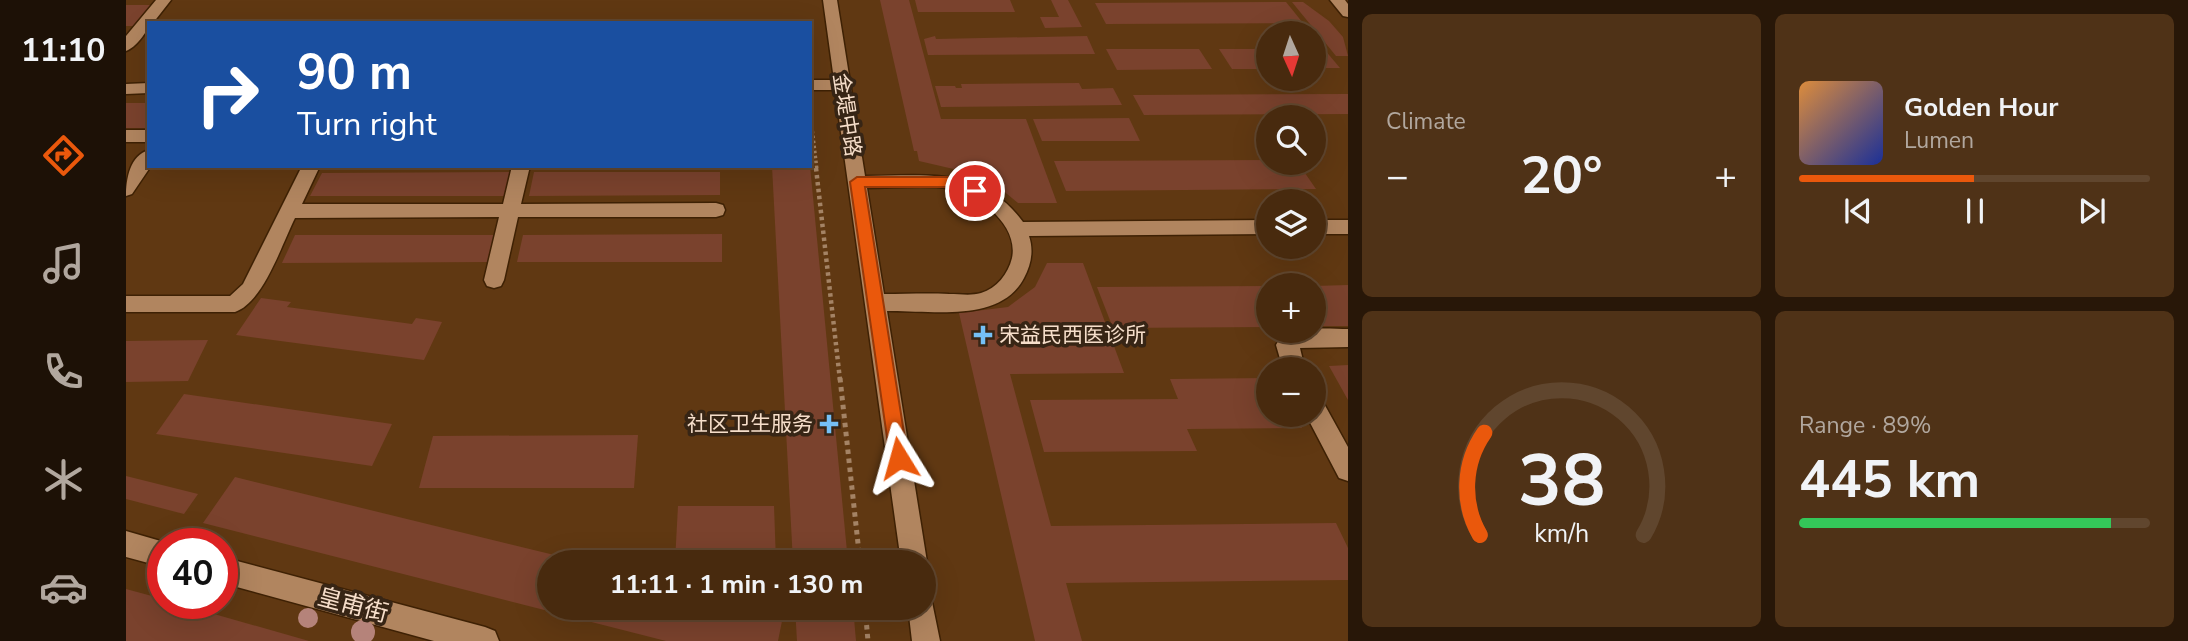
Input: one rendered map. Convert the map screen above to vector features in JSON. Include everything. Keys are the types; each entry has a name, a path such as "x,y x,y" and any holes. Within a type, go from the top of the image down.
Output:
{"street":[{"path":"126,46 164,0"},
{"name":"金堤中路","path":"830,0 912,550"},
{"path":"1337,0 1348,13"},
{"path":"812,85 843,85"},
{"path":"126,89 147,88"},
{"path":"126,136 147,136"},
{"path":"126,189 147,159"},
{"path":"126,304 235,304 250,290 310,168"},
{"path":"495,280 521,168"},
{"path":"857,182 949,182 961,185 994,203 1017,229 1023,253 1021,265 1007,287 981,302 875,303"},
{"path":"289,211 716,210"},
{"path":"1326,227 1348,226"},
{"path":"1017,229 1256,227"},
{"path":"1290,357 1287,345 1296,339 1348,338"},
{"path":"1325,427 1348,470"},
{"path":"126,544 147,550"},
{"name":"皇甫街","path":"238,574 485,641"},
{"path":"923,620 926,641"}],"path":[{"path":"812,129 859,550"},
{"path":"866,620 868,641"}],"building":[{"path":"880,0 909,0 941,119 1026,119 1057,203 1018,203 995,184 975,174 919,161 917,151 914,151"},
{"path":"915,0 1010,0 1015,12 918,12"},
{"path":"1051,0 1068,0 1082,27 1045,28 1040,17 1059,17"},
{"path":"1286,2 1301,21 1106,24 1095,3"},
{"path":"1292,2 1303,2 1329,21 1343,37 1348,56 1336,56 1326,44 1326,21 1307,21"},
{"path":"126,5 151,5 133,26 126,26"},
{"path":"935,36 936,39 1087,36 1095,54 928,55 924,39"},
{"path":"1106,49 1199,49 1212,69 1117,70"},
{"path":"1219,49 1256,49 1256,69 1232,69"},
{"path":"1326,51 1340,68 1326,68"},
{"path":"1079,83 1082,89 1113,88 1122,105 941,107 935,86 962,88 961,84"},
{"path":"1348,94 1348,114 1326,114 1326,105 1256,105 1256,114 1144,115 1133,95"},
{"path":"126,103 147,103 147,128 126,128"},
{"path":"1129,118 1140,141 1042,141 1033,119"},
{"path":"1256,160 1256,175 1306,175 1316,189 1066,191 1054,161"},
{"path":"772,168 810,168 847,550 792,550"},
{"path":"511,172 505,196 310,196 322,173"},
{"path":"534,172 720,172 720,195 529,196"},
{"path":"722,234 722,262 517,262 523,235"},
{"path":"295,235 498,235 491,262 282,263"},
{"path":"1047,263 1083,263 1124,373 1010,374 1051,526 1336,523 1348,548 1348,580 1066,583 1082,641 1035,641 959,313 1008,307 1035,287"},
{"path":"1348,285 1348,326 1326,326 1326,286"},
{"path":"1256,286 1256,327 1113,328 1097,287"},
{"path":"261,298 291,302 287,307 412,324 416,318 442,322 424,360 236,335"},
{"path":"208,340 188,381 126,382 126,341"},
{"path":"1348,365 1348,400 1329,366"},
{"path":"1256,378 1256,427 1302,428 1187,429 1197,451 1044,452 1030,400 1178,399 1170,379"},
{"path":"184,394 392,424 372,466 156,434"},
{"path":"638,435 634,488 419,488 433,436"},
{"path":"126,476 198,494 184,514 126,499"},
{"path":"235,477 537,551 537,608 238,532 238,528 223,528 203,523"},
{"path":"678,506 774,506 776,550 676,550"},
{"path":"126,589 147,595 147,619 232,619 309,641 126,641"},
{"path":"584,620 782,620 778,641 666,641"},
{"path":"796,620 854,620 856,641 797,641"}],"place":[{"name":"宋益民西医诊所","path":"983,335"},
{"name":"社区卫生服务","path":"829,424"}],"route":[{"path":"899,458 857,182 949,182 975,191"}]}
